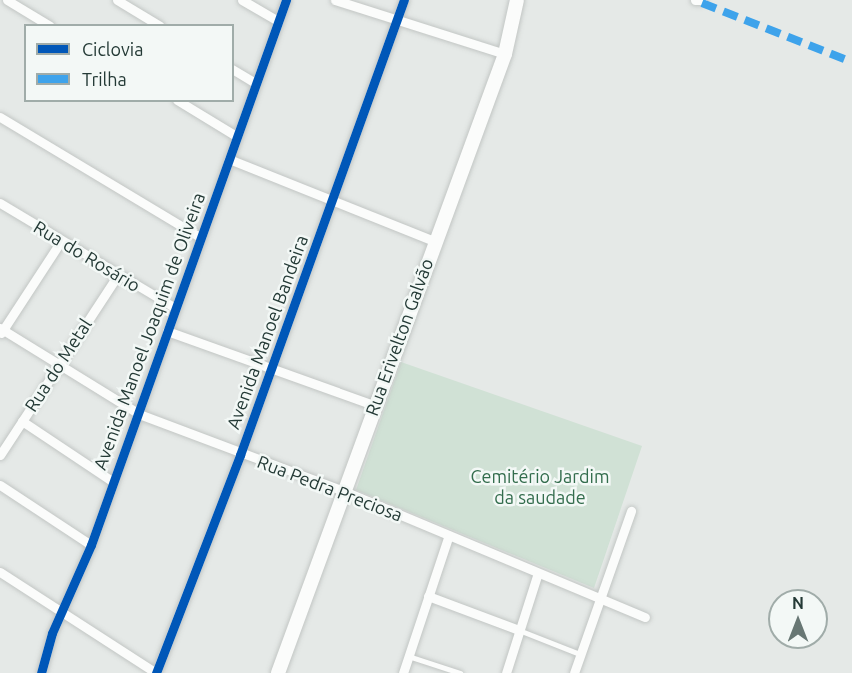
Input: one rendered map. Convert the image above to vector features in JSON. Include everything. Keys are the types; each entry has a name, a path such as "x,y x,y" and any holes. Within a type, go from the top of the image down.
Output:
{"main road":[{"name":"Rua Erivelton Galvão","path":"278,673 346,492 374,405 434,241 505,54 517,0"}],"street":[{"path":"7,0 47,24"},
{"path":"117,0 157,24"},
{"path":"242,0 278,21"},
{"name":"Avenida Manoel Joaquim de Oliveira","path":"41,673 61,614 91,545 112,481 139,414 174,307 229,159 254,82 286,0"},
{"path":"335,0 505,54"},
{"name":"Avenida Manoel Bandeira","path":"156,673 240,455 404,0"},
{"path":"234,70 254,82"},
{"path":"180,102 236,136"},
{"path":"0,117 200,237"},
{"path":"229,159 434,241"},
{"name":"Rua do Rosário","path":"2,208 174,307"},
{"path":"1,331 61,241"},
{"name":"Rua do Metal","path":"0,455 117,276"},
{"name":"Rua Pedra Preciosa","path":"1,331 139,414 240,455 346,492 598,600 645,617"},
{"path":"167,331 374,405"},
{"path":"22,421 112,481"},
{"path":"0,485 91,545"},
{"path":"574,673 631,511"},
{"path":"403,673 450,535"},
{"path":"0,572 61,614 156,673"},
{"path":"506,673 538,573"},
{"path":"428,596 519,630"}],"lane":[{"path":"519,630 580,654"},
{"path":"408,656 460,673"}],"green space":[{"name":"Cemitério Jardim da saudade","path":"401,362 642,446 594,588 356,490"}],"marked path":[{"path":"702,3 852,62"}],"cycle path":[{"path":"41,673 52,633 91,545 286,0"},
{"path":"156,673 240,455 404,0"}]}
